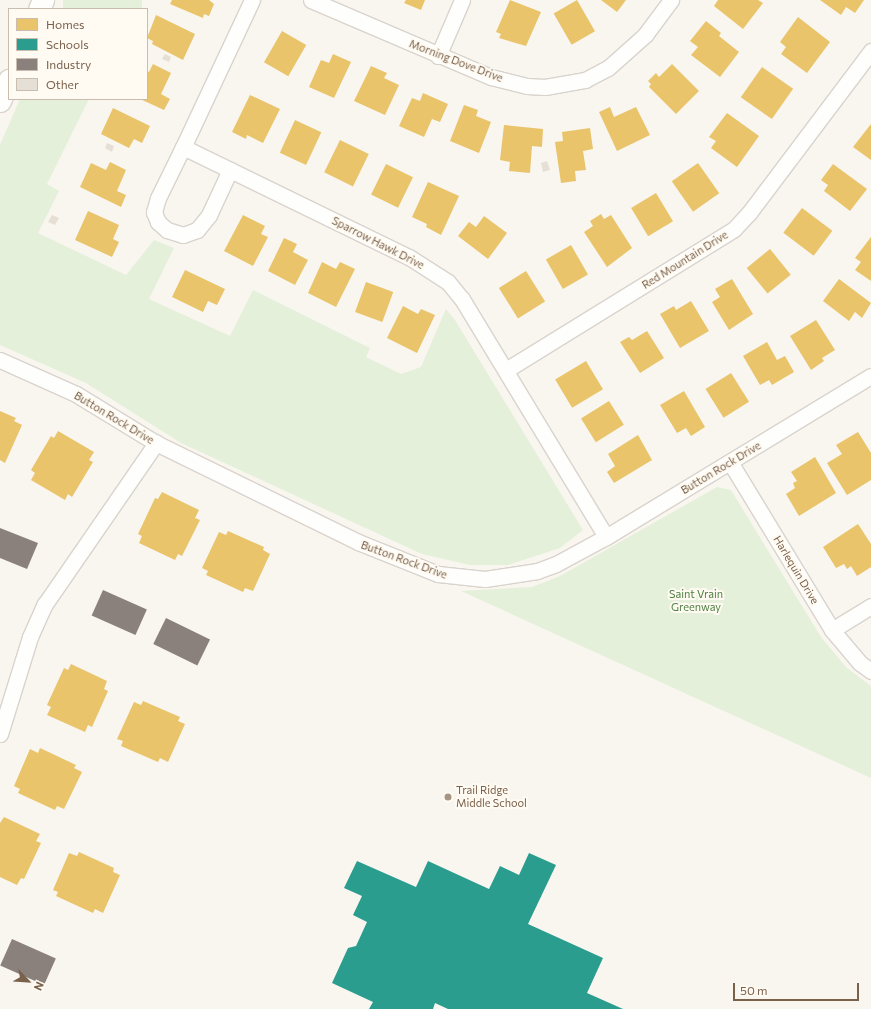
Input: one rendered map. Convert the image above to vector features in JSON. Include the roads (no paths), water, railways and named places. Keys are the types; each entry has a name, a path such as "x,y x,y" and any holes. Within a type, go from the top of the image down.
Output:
{"main road":[{"path":"0,101 8,82"}],"street":[{"path":"230,170 209,215 197,230 183,235 167,230 158,222 154,212 158,198 252,0"},
{"name":"Morning Dove Drive","path":"311,0 438,56 492,77 527,86 545,87 569,84 596,75 618,61 645,35 671,0"},
{"path":"438,56 462,0"},
{"name":"Red Mountain Drive","path":"506,370 709,247 734,229 749,213 871,51"},
{"name":"Sparrow Hawk Drive","path":"183,147 409,257 436,274 462,299 606,537"},
{"name":"Button Rock Drive","path":"0,360 89,402 156,444 358,542 438,574 485,579 537,571 556,564 606,537 871,376"},
{"path":"0,734 30,637 45,604 156,444"},
{"name":"Harlequin Drive","path":"730,462 832,630 860,664 871,672"},
{"path":"832,630 871,606"}],"place":[{"name":"Trail Ridge Middle School","path":"448,797"}],"park label":[{"name":"Saint Vrain Greenway","path":"696,601"}]}
